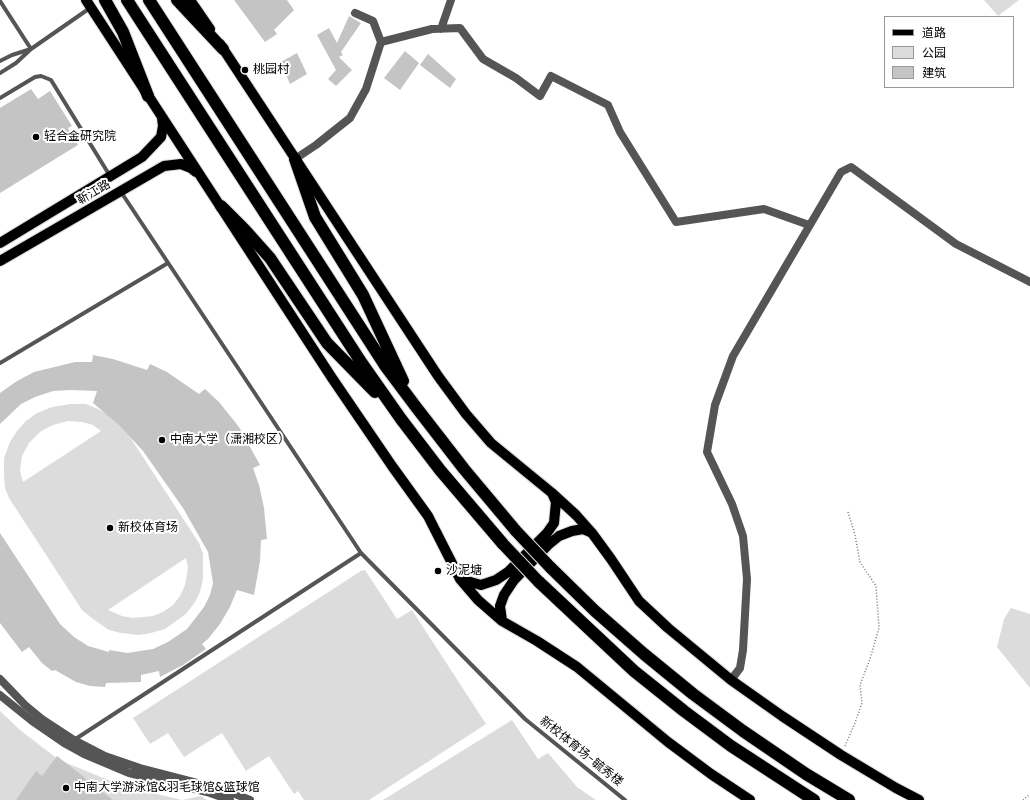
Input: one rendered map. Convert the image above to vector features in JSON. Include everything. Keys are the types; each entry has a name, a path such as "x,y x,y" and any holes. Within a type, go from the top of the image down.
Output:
{"highway":[{"path":"105,0 123,32 148,96"},
{"path":"126,0 361,362 401,419 440,470 503,544 538,581 634,671 731,746 814,800"},
{"path":"148,0 358,324 416,407 464,469 516,531 595,611 693,694 755,740 806,774 849,800"},
{"path":"177,0 223,49"},
{"path":"295,159 315,217 363,295 416,407"},
{"path":"221,206 270,258 327,343 401,419"}],"main road":[{"path":"190,0 438,376 466,414 491,443 552,493 576,515 592,533 639,601 668,628 731,680 782,716 841,755 919,800"},
{"path":"88,4 332,378 428,516 460,579 478,600 502,621 577,667 668,742 711,774 750,800"},
{"name":"靳江路","path":"0,243 142,157 161,137 163,126 162,118"},
{"name":"靳江路","path":"0,261 159,169 173,164 181,164 191,168 201,176"},
{"path":"460,579 481,585 496,580 508,572 554,524 556,502 552,493"},
{"path":"502,621 500,606 504,595 514,580 548,545 559,536 572,531 583,529 592,533"}],"street":[{"path":"440,29 451,0"},
{"path":"295,159 316,145 350,118 366,90 381,42 373,21 355,13"},
{"path":"381,42 432,29 460,28 483,59 516,78 540,96 551,76 608,105 620,132 676,222 764,208 809,225"},
{"path":"731,680 740,668 743,650 747,579 743,536 732,504 708,452 715,405 733,356 841,172 851,166 956,244 1030,282"},
{"path":"0,679 25,705 42,719 74,740 105,756 225,797"},
{"path":"0,694 32,721 64,744 84,754 130,773 225,797 250,800"}],"lane":[{"path":"0,1 31,49"},
{"path":"0,73 16,63 31,49 88,4"},
{"path":"0,61 12,54 31,49"},
{"path":"0,98 35,77 41,76 50,80 110,176"},
{"name":"新校体育场-毓秀楼","path":"121,192 361,553 525,719 593,776 625,800"},
{"path":"0,363 168,263"},
{"path":"74,740 361,553"}],"path":[{"path":"841,755 862,703 860,685 870,660 878,628 876,586 860,562 855,535 848,512"},
{"path":"1023,800 1030,794"}],"green space":[{"path":"984,0 1019,0 998,16"},
{"path":"71,404 86,404 111,416 128,434 199,543 203,554 203,579 200,592 186,614 165,629 139,635 121,633 109,630 82,610 9,498 5,488 4,458 10,442 26,421 37,413 52,407","holes":["68,421 82,422 93,425 101,431 23,482 20,471 22,456 29,443 41,431 53,425","186,558 188,567 185,585 180,596 173,605 163,612 153,616 133,618 122,616 108,610"]},
{"path":"365,570 397,619 412,610 486,724 369,800 304,800 298,791 294,794 269,756 246,771 222,733 184,757 168,733 150,744 133,718 361,571"},
{"path":"1011,608 1030,614 1030,688 997,647 1004,619"},
{"path":"0,711 20,730 59,760 123,786 182,800 0,800"},
{"path":"512,720 538,759 548,753 577,787 596,800 383,800"},
{"path":"201,796 207,800 182,800"}],"building":[{"path":"234,0 287,0 294,10 274,30 277,34 265,42"},
{"path":"349,16 361,23 341,52 343,55 339,57 352,70 336,86 328,79 336,70 317,35 329,28 337,43"},
{"path":"405,51 419,63 400,90 384,78"},
{"path":"297,53 307,74 290,84 281,62"},
{"path":"428,54 456,79 450,88 420,65"},
{"name":"轻合金研究院","path":"31,89 38,99 50,91 72,126 68,128 78,145 0,193 0,108"},
{"name":"新校体育场","path":"93,355 113,359 147,370 150,364 167,372 199,394 205,389 219,402 239,427 260,465 253,468 259,485 264,508 267,539 261,540 260,561 254,595 237,590 230,607 220,624 202,644 206,649 183,665 160,677 159,671 141,675 141,682 106,683 105,687 90,686 76,682 55,670 52,671 42,663 29,647 22,652 0,623 0,533 60,624 74,637 88,646 109,652 109,650 127,653 153,649 168,642 187,629 204,607 210,595 213,583 208,552 183,508 143,451 119,425 93,403 97,391 53,391 35,397 21,404 0,424 0,393 17,381 34,372 75,362 92,362"},
{"name":"中南大学游泳馆&羽毛球馆&篮球馆","path":"57,756 113,800 16,800 36,771 42,776"}],"place":[{"name":"桃园村","path":"245,70"},
{"name":"轻合金研究院","path":"36,137"},
{"name":"中南大学（潇湘校区）","path":"162,440"},
{"name":"新校体育场","path":"110,528"},
{"name":"沙泥塘","path":"438,571"},
{"name":"中南大学游泳馆&羽毛球馆&篮球馆","path":"66,788"}]}
